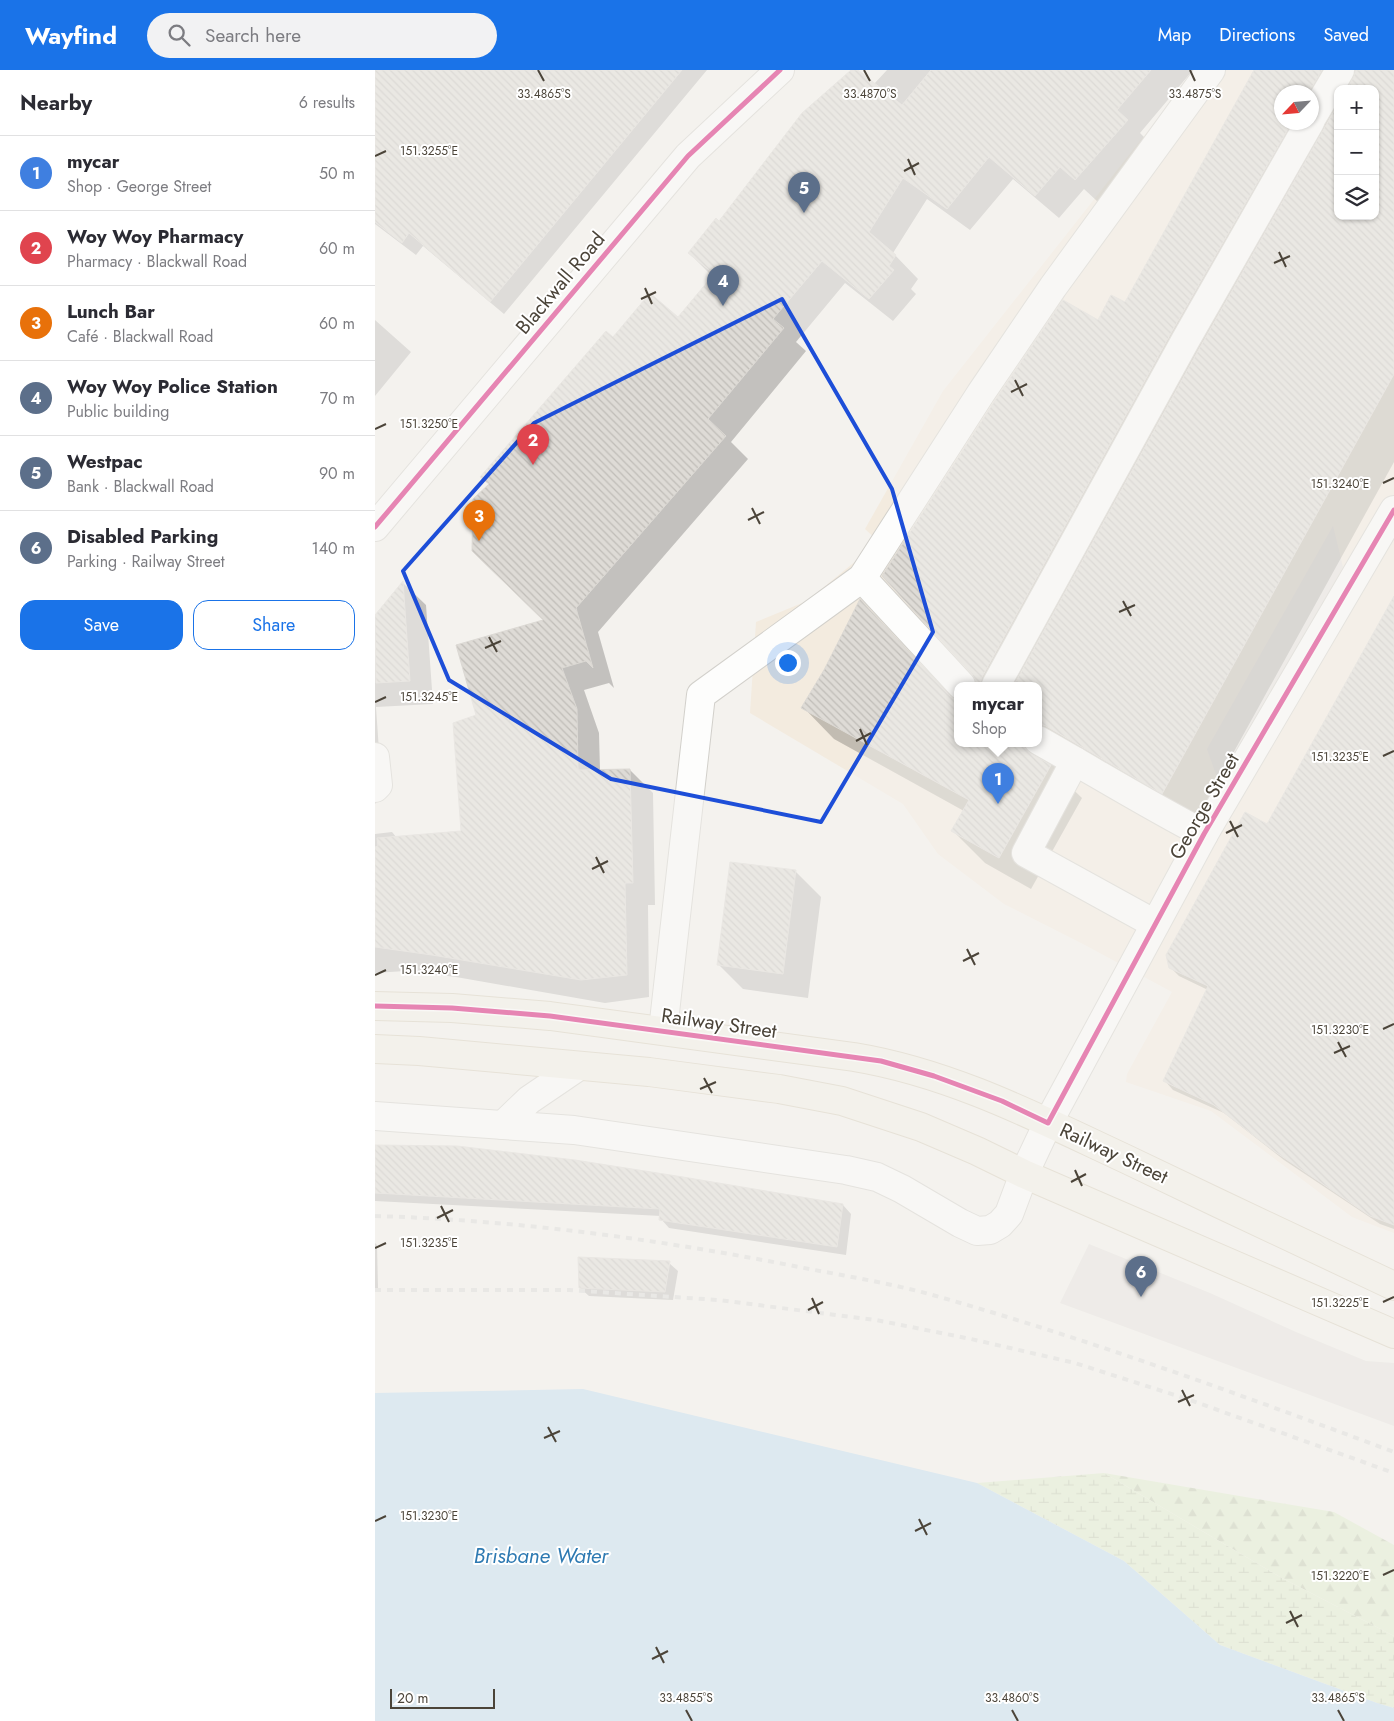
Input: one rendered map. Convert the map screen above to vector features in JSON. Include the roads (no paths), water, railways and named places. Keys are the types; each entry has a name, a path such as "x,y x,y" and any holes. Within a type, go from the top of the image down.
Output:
{"main road":[{"name":"Railway Street","path":"375,1006 453,1008 550,1016 663,1030 881,1062 934,1076 1002,1101 1394,1286"},
{"path":"375,1048 649,1072 779,1089 842,1101 921,1127 1024,1174 1394,1334"}],"street":[{"name":"Blackwall Road","path":"375,527 688,156 781,70"},
{"path":"663,1030 701,696 862,578 981,393 1053,287 1211,70"},
{"path":"1319,105 1340,70"},
{"path":"998,682 1185,341 1305,130"},
{"name":"George Street","path":"375,1116 574,1130 861,1173 877,1177 902,1189 960,1223 977,1230 990,1230 1009,1214 1024,1174 1049,1123 1204,834 1394,510"},
{"path":"862,578 958,682"},
{"path":"1042,742 1153,808 1204,834"},
{"path":"375,757 378,785 375,788"},
{"path":"1075,761 1026,853 1155,924"},
{"path":"503,1124 529,1100 579,1066"}],"water":[{"name":"Brisbane Water","path":"583,1389 977,1483 1124,1561 1220,1645 1394,1708 1394,1721 375,1721 375,1393"}],"railway":[{"path":"375,1216 533,1226 638,1239 742,1256 896,1286 988,1311 1105,1348 1394,1452"},
{"path":"375,1290 569,1290 718,1300 876,1320 1075,1363 1187,1399 1394,1473"}],"place":[{"name":"Westpac","path":"804,213"},
{"name":"Woy Woy Police Station","path":"723,306"},
{"name":"Woy Woy Pharmacy","path":"533,465"},
{"name":"Lunch Bar","path":"479,541"},
{"name":"mycar","path":"998,804"},
{"name":"Disabled Parking","path":"1141,1297"}]}
